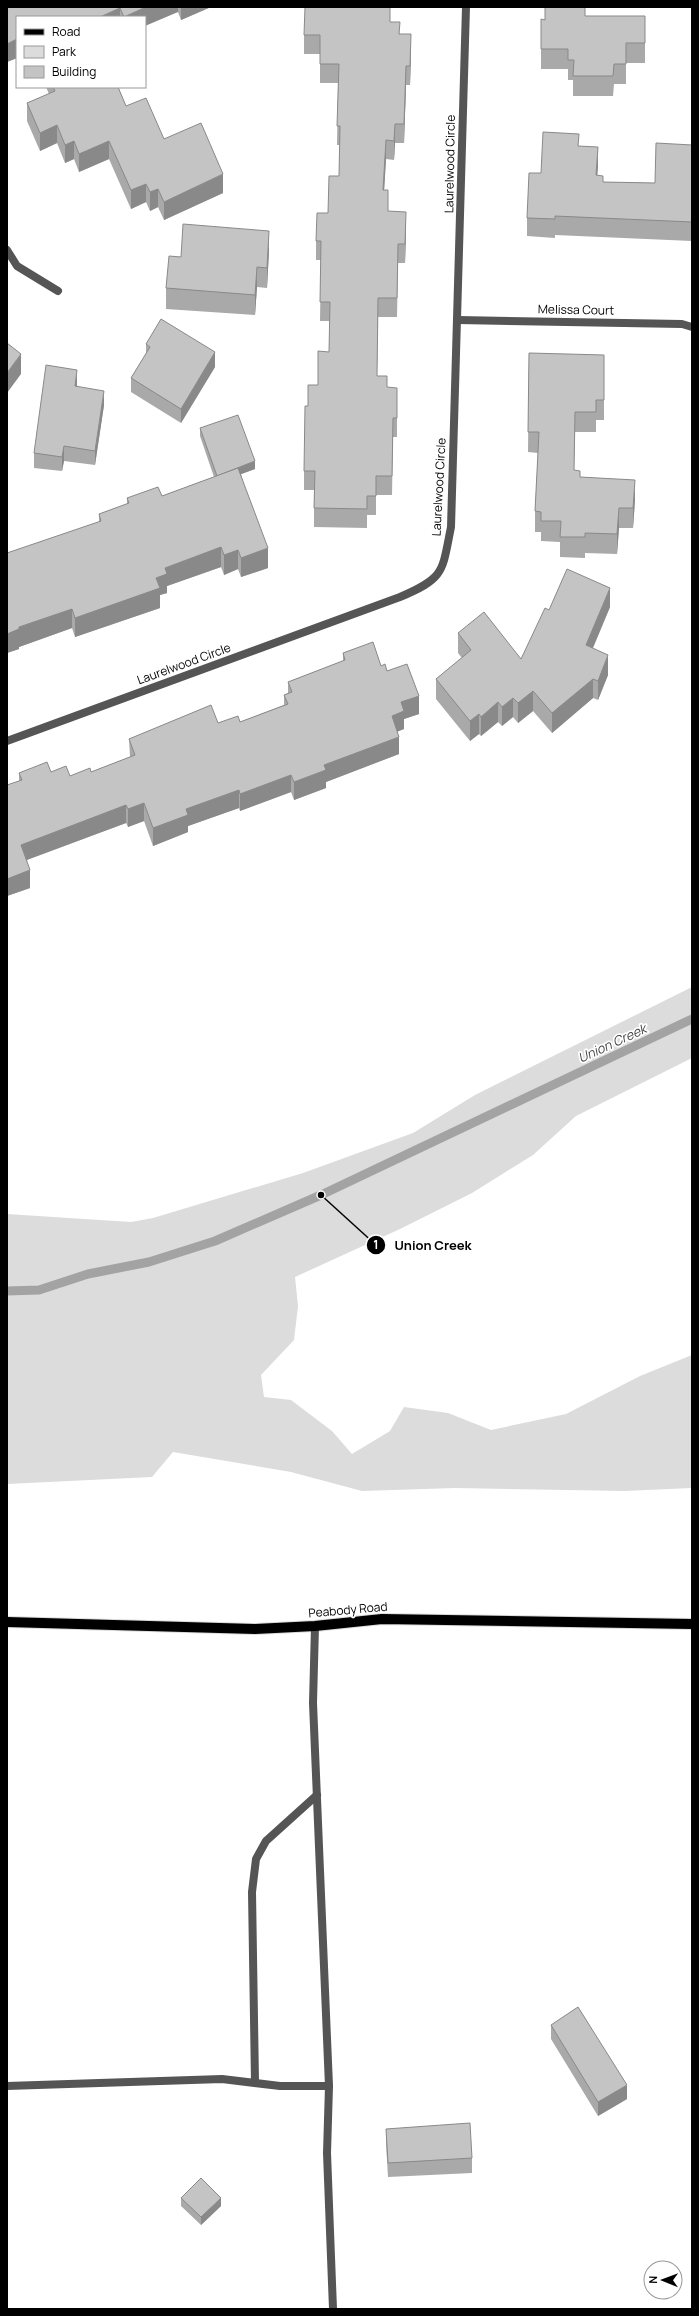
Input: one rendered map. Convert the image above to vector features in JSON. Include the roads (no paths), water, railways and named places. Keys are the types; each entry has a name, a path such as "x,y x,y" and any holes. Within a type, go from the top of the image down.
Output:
{"main road":[{"name":"Peabody Road","path":"7,1622 255,1629 315,1626 382,1619 692,1624"}],"street":[{"name":"Laurelwood Circle","path":"7,742 425,587 443,569 451,527 466,7"},
{"path":"7,250 16,266 58,292"},
{"name":"Melissa Court","path":"458,320 682,324 692,327"},
{"path":"315,1626 313,1703 329,2086 327,2153 333,2309"},
{"path":"255,2082 252,1892 256,1859 266,1842 317,1795"},
{"path":"7,2086 162,2079 222,2079 280,2086 329,2086"}],"waterway":[{"name":"Union Creek","path":"7,1291 39,1290 88,1274 149,1262 215,1241 321,1195 692,1019"}],"place":[{"name":"Union Creek","path":"321,1195"}]}
